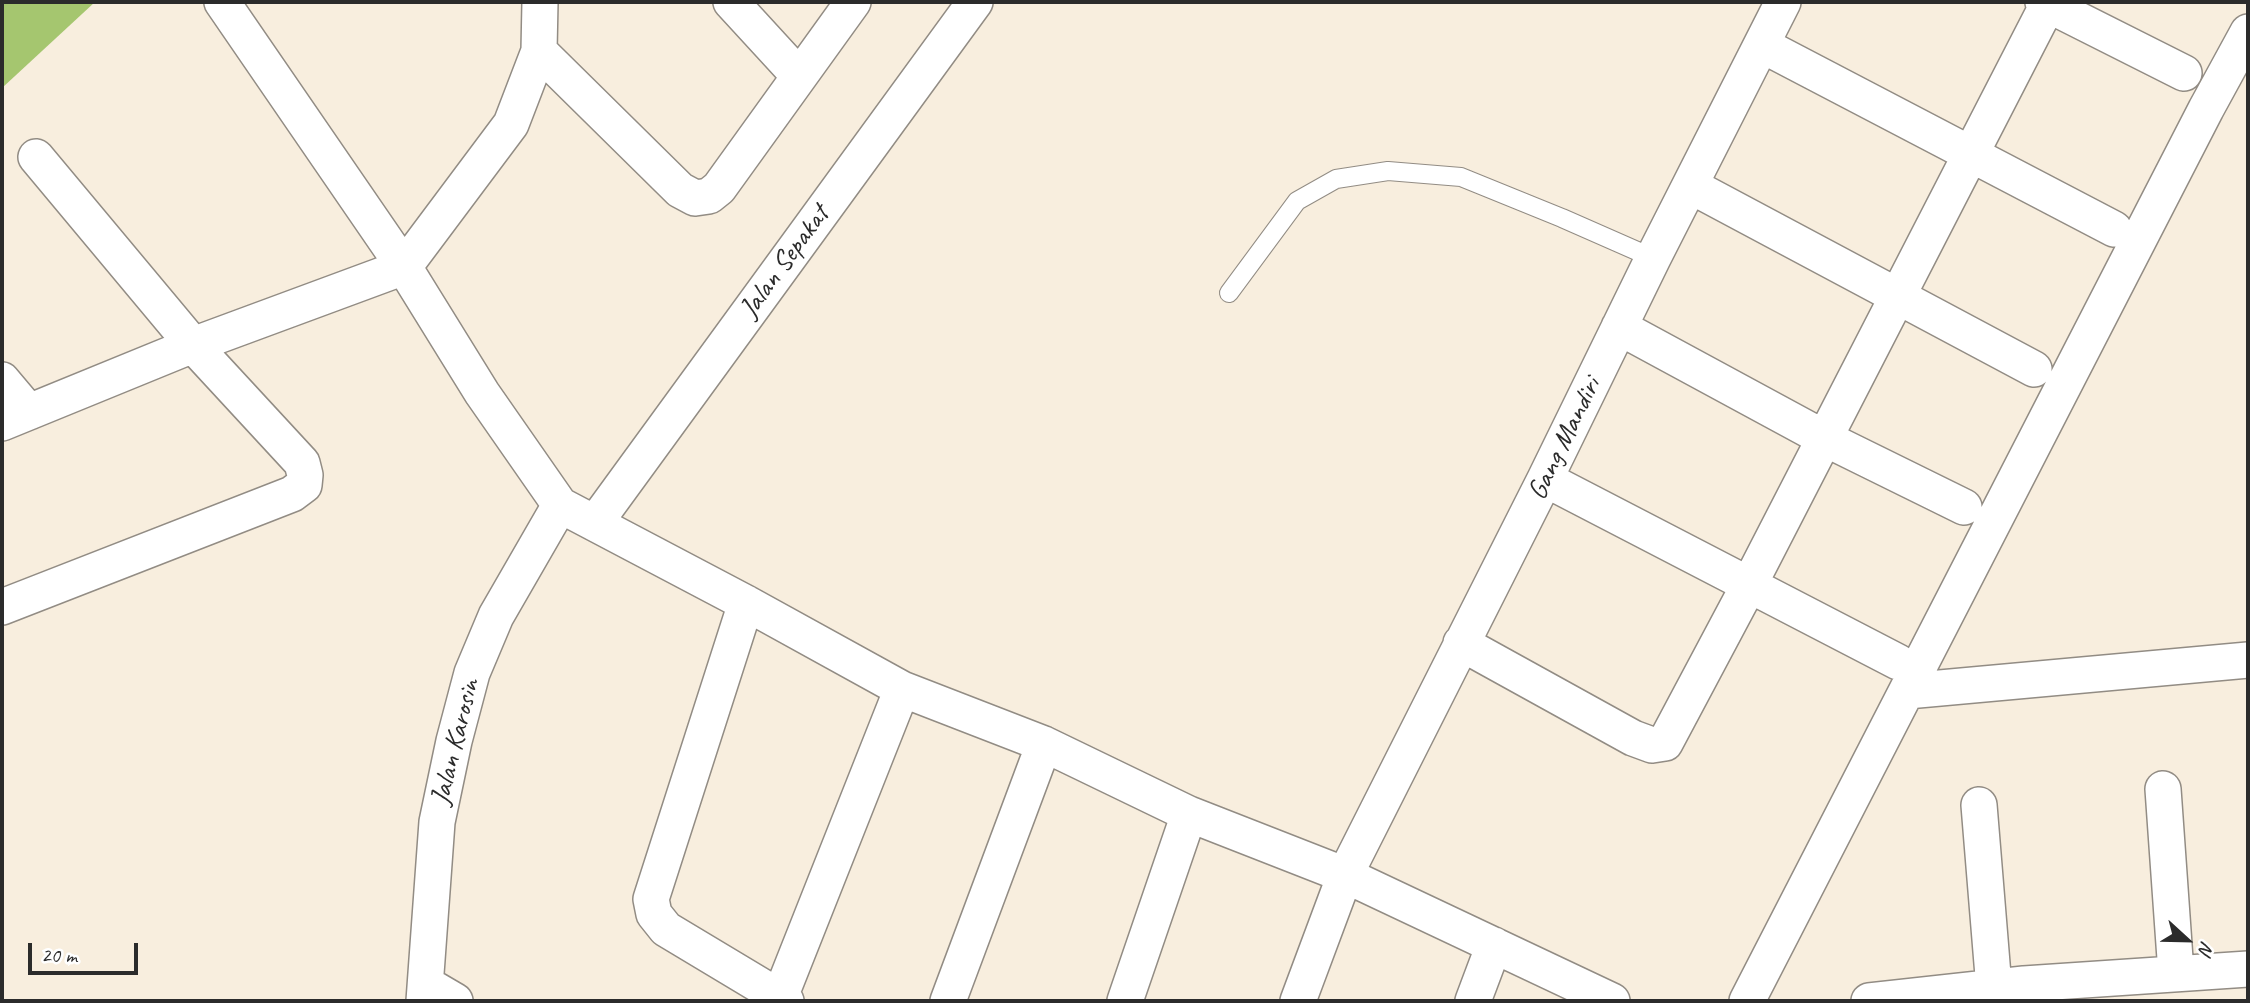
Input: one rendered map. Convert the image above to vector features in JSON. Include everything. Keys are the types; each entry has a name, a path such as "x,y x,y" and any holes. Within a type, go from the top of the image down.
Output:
{"street":[{"path":"222,2 404,267 482,393 560,505 747,603 902,689 1044,744 1189,814 1345,875 1612,1001"},
{"path":"2,380 16,417 193,345 404,267 511,124 539,51 540,2"},
{"path":"731,2 799,76"},
{"path":"539,51 680,190 695,198 709,196 719,188 853,2"},
{"name":"Jalan Sepakat","path":"595,523 975,2"},
{"name":"Gang Mandiri","path":"1298,1001 1345,875 1783,2"},
{"path":"1461,643 1633,738 1652,745 1665,743 1972,154 2047,3 2185,73"},
{"path":"1746,1001 1902,676 2248,32"},
{"path":"1762,45 2114,229"},
{"path":"2,607 292,494 304,485 305,475 302,463 193,345 36,157"},
{"path":"1691,186 2034,369"},
{"path":"1619,327 1824,438 1964,507"},
{"path":"1545,479 1749,585 1902,676 2248,660"},
{"name":"Jalan Karosin","path":"435,995 437,822 454,741 472,673 496,616 560,505"},
{"path":"747,603 651,899 654,914 666,929 783,999 902,689"},
{"path":"948,1001 1044,744"},
{"path":"2163,789 2176,973"},
{"path":"1979,805 1994,988"},
{"path":"1125,1001 1189,814"},
{"path":"1473,1001 1494,945"},
{"path":"1869,1001 1994,988 2248,969"}],"lane":[{"path":"1229,293 1297,201 1336,179 1388,171 1461,177 1653,258"}],"green space":[{"path":"2,2 95,2 2,88"}]}
